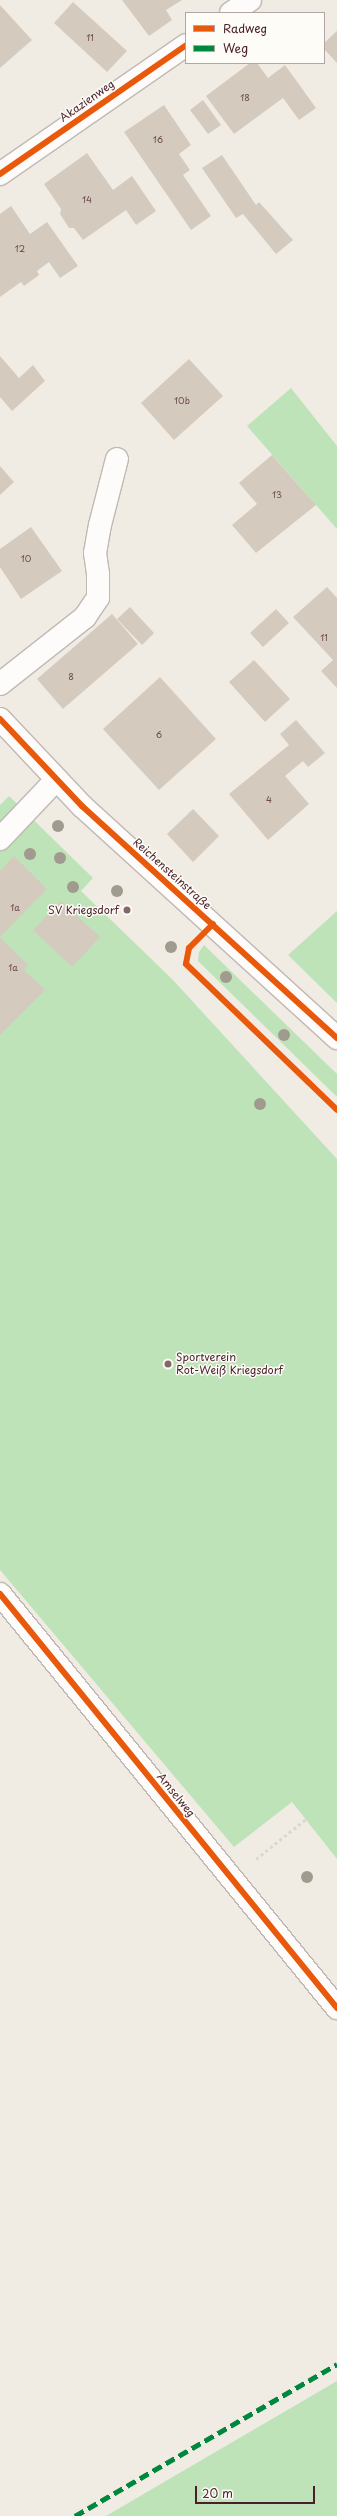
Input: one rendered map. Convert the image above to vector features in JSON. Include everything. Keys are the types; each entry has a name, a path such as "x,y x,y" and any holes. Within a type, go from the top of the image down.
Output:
{"street":[{"path":"232,12 250,0"},
{"name":"Akazienweg","path":"0,174 185,46"},
{"path":"0,684 84,617 98,598 98,574 95,553 100,525 118,459"},
{"name":"Reichensteinstraße","path":"0,719 56,780 337,1038"},
{"path":"0,839 56,780"},
{"name":"Amselweg","path":"0,1594 337,2008"}],"path":[{"path":"189,948 186,964 337,1110"},
{"path":"231,1879 306,1819"}],"green space":[{"path":"291,388 337,446 337,529 247,426"},
{"name":"Sportverein Rot-Weiß Kriegsdorf","path":"9,796 93,878 81,891 173,980 337,1159 337,1859 292,1802 234,1847 0,1570 0,805"},
{"path":"337,911 337,1003 288,955"},
{"path":"204,945 337,1074 337,1097 198,961 199,952"},
{"path":"337,2381 337,2516 106,2516"}],"building":[{"path":"122,0 182,0 166,10 172,20 149,36"},
{"path":"73,2 127,51 107,72 54,23"},
{"path":"0,5 32,40 0,68"},
{"path":"337,31 337,63 325,50 325,42"},
{"path":"249,64 258,64 268,78 285,65 316,108 299,120 283,98 234,134 206,96"},
{"path":"203,100 221,125 208,134 190,110"},
{"path":"164,105 191,145 179,154 190,170 183,175 211,216 191,230 124,132"},
{"path":"87,153 113,190 132,176 156,211 136,225 126,210 83,240 74,228 69,228 60,214 61,209 44,184"},
{"path":"222,155 256,205 259,202 293,240 276,254 243,214 236,218 202,168"},
{"path":"11,206 30,234 47,222 78,266 60,278 49,262 37,271 39,275 24,286 21,282 0,297 0,214"},
{"path":"0,356 19,378 33,365 45,381 12,411 0,397"},
{"path":"189,359 223,396 174,440 141,403"},
{"path":"272,455 316,505 256,553 232,525 257,504 239,483"},
{"path":"0,466 14,482 0,495"},
{"path":"31,527 62,571 21,599 0,567 0,549"},
{"path":"327,587 337,598 337,688 321,671 333,660 293,617"},
{"path":"130,607 154,633 142,645 117,619"},
{"path":"276,609 289,623 263,647 250,633"},
{"path":"112,614 138,644 63,709 37,679"},
{"path":"254,660 290,699 265,722 229,682"},
{"path":"160,677 216,739 159,790 103,729"},
{"path":"296,720 325,753 308,767 303,761 285,776 309,804 268,840 229,794 289,745 280,734"},
{"path":"193,809 219,836 193,862 167,834"},
{"path":"14,856 47,889 0,937 0,871"},
{"path":"61,901 100,937 72,967 33,930"},
{"path":"0,937 28,965 24,970 45,990 0,1035"}],"marked path":[{"path":"75,2516 337,2364"}],"cycle path":[{"path":"0,174 185,46"},
{"path":"0,719 82,806 337,1038"},
{"path":"213,924 189,948 186,964 337,1110"},
{"path":"0,1594 337,2008"}],"place":[{"name":"SV Kriegsdorf","path":"127,910"},
{"name":"Sportverein Rot-Weiß Kriegsdorf","path":"168,1364"}]}
